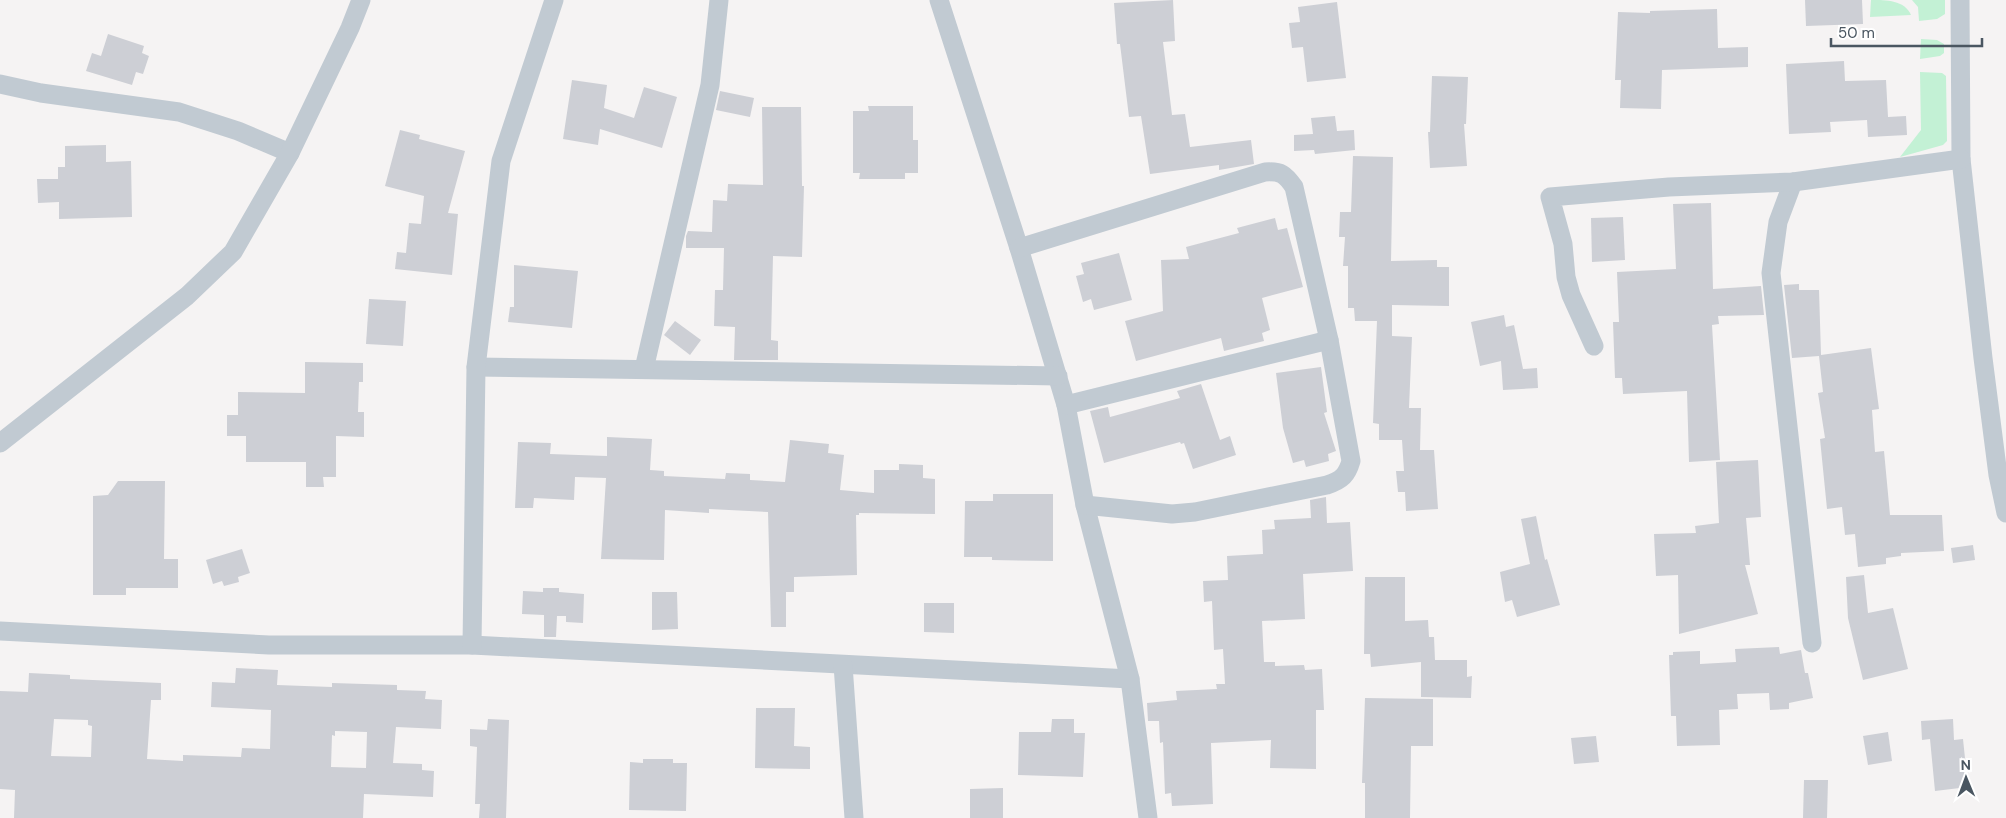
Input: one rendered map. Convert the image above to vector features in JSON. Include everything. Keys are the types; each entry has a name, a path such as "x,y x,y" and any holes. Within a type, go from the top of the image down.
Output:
{"street":[{"path":"0,443 187,296 233,252 290,153 350,28 361,0"},
{"path":"472,645 476,367 501,161 554,0"},
{"path":"644,369 710,85 719,0"},
{"path":"939,0 1019,248 1066,405 1085,505 1130,679 1148,818"},
{"path":"1960,0 1961,159 1982,358 1998,475 2006,513"},
{"path":"0,84 42,93 179,112 238,131 290,153"},
{"path":"1594,346 1571,295 1566,277 1563,244 1550,197 1669,187 1793,182 1961,159"},
{"path":"1019,248 1265,172 1277,172 1286,175 1294,187 1329,340 1351,461 1347,474 1338,481 1188,513 1172,514 1085,505"},
{"path":"1793,182 1778,222 1771,273 1812,643"},
{"path":"1066,405 1329,340"},
{"path":"476,367 1058,376"},
{"path":"0,631 270,645 472,645 1130,679"},
{"path":"843,665 854,818"}],"green space":[{"path":"1871,0 1894,2 1904,6 1911,15 1870,17"},
{"path":"1912,0 1945,0 1945,14 1937,19 1919,21 1918,7"},
{"path":"1921,39 1937,40 1944,44 1944,53 1940,56 1920,59"},
{"path":"1920,72 1942,73 1946,76 1947,141 1943,145 1900,157 1921,130"}],"building":[{"path":"1173,0 1175,41 1163,42 1172,115 1185,114 1190,147 1251,140 1254,164 1219,170 1219,165 1150,174 1141,116 1129,117 1120,44 1117,44 1114,3"},
{"path":"1805,0 1862,0 1863,24 1806,26"},
{"path":"1337,2 1346,78 1307,82 1303,47 1292,48 1289,23 1300,22 1298,7"},
{"path":"1717,9 1718,48 1748,47 1748,67 1662,70 1661,109 1620,108 1621,80 1615,80 1618,12 1650,13 1650,11"},
{"path":"108,34 144,46 142,53 149,56 143,74 136,72 132,85 86,71 92,53 101,56"},
{"path":"1844,61 1845,81 1886,80 1888,117 1906,116 1907,135 1868,137 1867,120 1830,122 1831,132 1789,134 1786,64"},
{"path":"1432,76 1468,77 1466,124 1464,124 1467,166 1430,168 1428,132 1430,132"},
{"path":"572,80 607,85 604,108 634,118 644,87 677,97 662,148 600,129 598,145 563,139"},
{"path":"720,91 754,98 750,117 716,110"},
{"path":"868,106 913,106 913,140 918,140 918,173 905,173 905,179 859,179 860,173 853,173 853,111 869,111"},
{"path":"762,107 801,107 802,186 804,186 802,257 773,256 771,340 778,341 778,360 734,360 735,327 714,326 715,290 723,290 724,248 686,248 686,236 688,231 712,232 713,200 727,201 728,184 763,185"},
{"path":"1335,116 1337,131 1354,130 1355,150 1315,154 1314,150 1294,151 1294,135 1313,134 1311,118"},
{"path":"400,130 420,135 419,139 465,151 448,213 458,214 452,275 395,269 397,252 406,253 409,223 421,224 424,196 385,186"},
{"path":"106,145 106,162 131,161 132,217 59,219 59,202 38,203 37,179 58,179 58,167 65,167 65,146"},
{"path":"1353,156 1393,157 1391,261 1437,260 1437,267 1449,267 1449,306 1392,305 1392,336 1412,337 1409,408 1421,408 1420,450 1434,450 1438,509 1406,511 1405,492 1398,492 1396,471 1404,471 1402,440 1379,440 1379,424 1373,423 1377,321 1355,321 1354,308 1348,308 1348,266 1343,266 1345,237 1339,237 1340,212 1351,212"},
{"path":"1711,203 1713,289 1761,286 1764,315 1718,316 1719,324 1712,325 1720,460 1689,462 1687,391 1623,394 1622,378 1615,378 1613,322 1619,322 1617,272 1676,269 1673,204"},
{"path":"1623,217 1625,260 1592,262 1591,218"},
{"path":"1275,218 1278,230 1287,228 1303,287 1262,298 1270,330 1262,333 1264,341 1224,351 1221,338 1136,361 1125,321 1163,311 1161,260 1189,259 1186,247 1239,233 1237,228"},
{"path":"1119,253 1132,300 1094,310 1091,299 1083,302 1076,276 1084,274 1081,263"},
{"path":"514,265 578,271 572,328 508,322 510,307 514,307"},
{"path":"1799,284 1799,290 1819,290 1821,355 1871,348 1879,409 1872,410 1875,452 1884,451 1890,515 1942,515 1944,551 1901,553 1901,556 1886,558 1886,564 1858,567 1855,534 1845,535 1842,507 1827,509 1820,439 1825,438 1818,393 1823,392 1819,356 1792,358 1784,285"},
{"path":"369,299 406,301 403,346 366,344"},
{"path":"1504,315 1506,327 1514,325 1523,369 1537,368 1538,388 1503,390 1501,361 1480,366 1471,322"},
{"path":"675,321 701,340 690,355 664,335"},
{"path":"305,362 363,363 363,382 359,382 358,412 364,412 364,437 336,436 336,477 323,477 324,487 306,487 306,462 246,462 246,436 227,436 227,415 238,415 238,392 305,393"},
{"path":"1321,367 1327,412 1324,413 1336,451 1328,454 1329,461 1306,467 1304,460 1293,463 1283,428 1276,373"},
{"path":"1201,384 1220,440 1230,436 1236,455 1193,469 1184,443 1181,444 1180,442 1104,463 1090,411 1108,407 1110,417 1180,398 1177,391"},
{"path":"607,437 652,439 650,470 664,471 664,476 725,479 726,473 750,474 750,480 785,482 790,440 829,444 828,453 844,455 840,490 874,493 874,470 899,470 899,464 923,465 923,478 935,479 935,514 859,513 859,515 856,515 857,575 794,577 794,592 786,592 786,627 771,627 768,512 709,509 709,513 665,510 664,560 601,559 606,478 575,477 574,500 534,498 533,508 515,508 518,442 551,443 550,454 607,456"},
{"path":"1758,460 1761,517 1746,518 1750,565 1745,565 1758,614 1679,634 1678,575 1656,576 1654,534 1696,533 1695,526 1719,523 1716,462"},
{"path":"118,481 165,481 164,559 178,559 178,588 126,588 126,595 93,595 93,496 108,495"},
{"path":"993,494 1053,494 1053,561 992,560 992,557 964,557 965,501 993,501"},
{"path":"1326,497 1327,523 1350,522 1353,571 1303,574 1305,619 1262,621 1264,662 1275,662 1275,666 1304,665 1305,670 1322,669 1324,710 1316,710 1316,769 1270,768 1271,740 1211,743 1213,804 1172,806 1171,793 1165,794 1163,742 1160,743 1159,721 1148,721 1147,703 1177,700 1176,691 1217,689 1216,684 1225,684 1223,649 1214,650 1212,601 1204,602 1203,581 1228,580 1227,556 1263,554 1262,530 1275,529 1274,520 1311,518 1310,500"},
{"path":"1536,516 1545,560 1547,559 1560,605 1517,617 1512,600 1505,602 1500,572 1530,564 1521,519"},
{"path":"1973,545 1975,560 1953,563 1951,548"},
{"path":"242,549 250,573 238,577 239,582 224,586 222,581 213,584 206,560"},
{"path":"1864,575 1868,613 1893,608 1908,669 1863,680 1848,618 1846,577"},
{"path":"1365,577 1405,577 1405,621 1428,620 1429,637 1434,637 1435,660 1467,660 1467,677 1472,676 1471,698 1421,697 1421,662 1371,667 1370,654 1364,654"},
{"path":"543,588 559,588 559,592 584,594 583,623 566,622 566,616 557,616 556,637 544,637 544,615 522,614 523,591 543,592"},
{"path":"652,592 677,592 678,629 652,630"},
{"path":"924,603 954,603 954,633 924,632"},
{"path":"1779,647 1780,654 1801,650 1805,673 1808,673 1813,698 1789,703 1789,709 1770,710 1769,693 1737,694 1738,709 1719,710 1720,745 1677,746 1676,716 1671,716 1669,655 1673,655 1673,652 1700,651 1700,664 1736,662 1735,649"},
{"path":"236,668 278,670 277,685 332,687 332,683 397,685 397,690 426,691 425,699 442,700 441,729 396,727 393,763 422,764 422,770 434,771 433,797 364,794 363,818 14,818 15,790 0,789 0,691 28,692 29,673 70,675 70,679 161,683 161,700 151,700 147,759 183,761 183,755 241,757 242,748 270,749 271,710 211,707 212,682 235,683","holes":["54,719 88,720 88,725 92,726 91,757 51,756","335,731 367,732 366,768 331,767 332,735 335,736"]},
{"path":"1365,698 1433,699 1433,746 1411,746 1410,818 1365,818 1365,783 1362,783"},
{"path":"756,708 795,708 794,746 810,747 810,769 755,768"},
{"path":"488,719 509,720 506,818 479,818 480,804 475,804 477,747 470,746 470,729 487,730"},
{"path":"1052,719 1074,719 1074,733 1085,733 1083,777 1018,775 1019,732 1051,732"},
{"path":"1953,719 1954,740 1963,739 1968,787 1935,791 1930,739 1922,740 1921,721"},
{"path":"1888,732 1892,761 1868,765 1863,736"},
{"path":"1596,736 1599,762 1574,764 1571,738"},
{"path":"643,759 673,759 673,763 687,763 686,811 629,810 630,762 643,763"},
{"path":"1804,780 1828,780 1827,818 1803,818"},
{"path":"1003,788 1003,818 970,818 970,789"}]}
